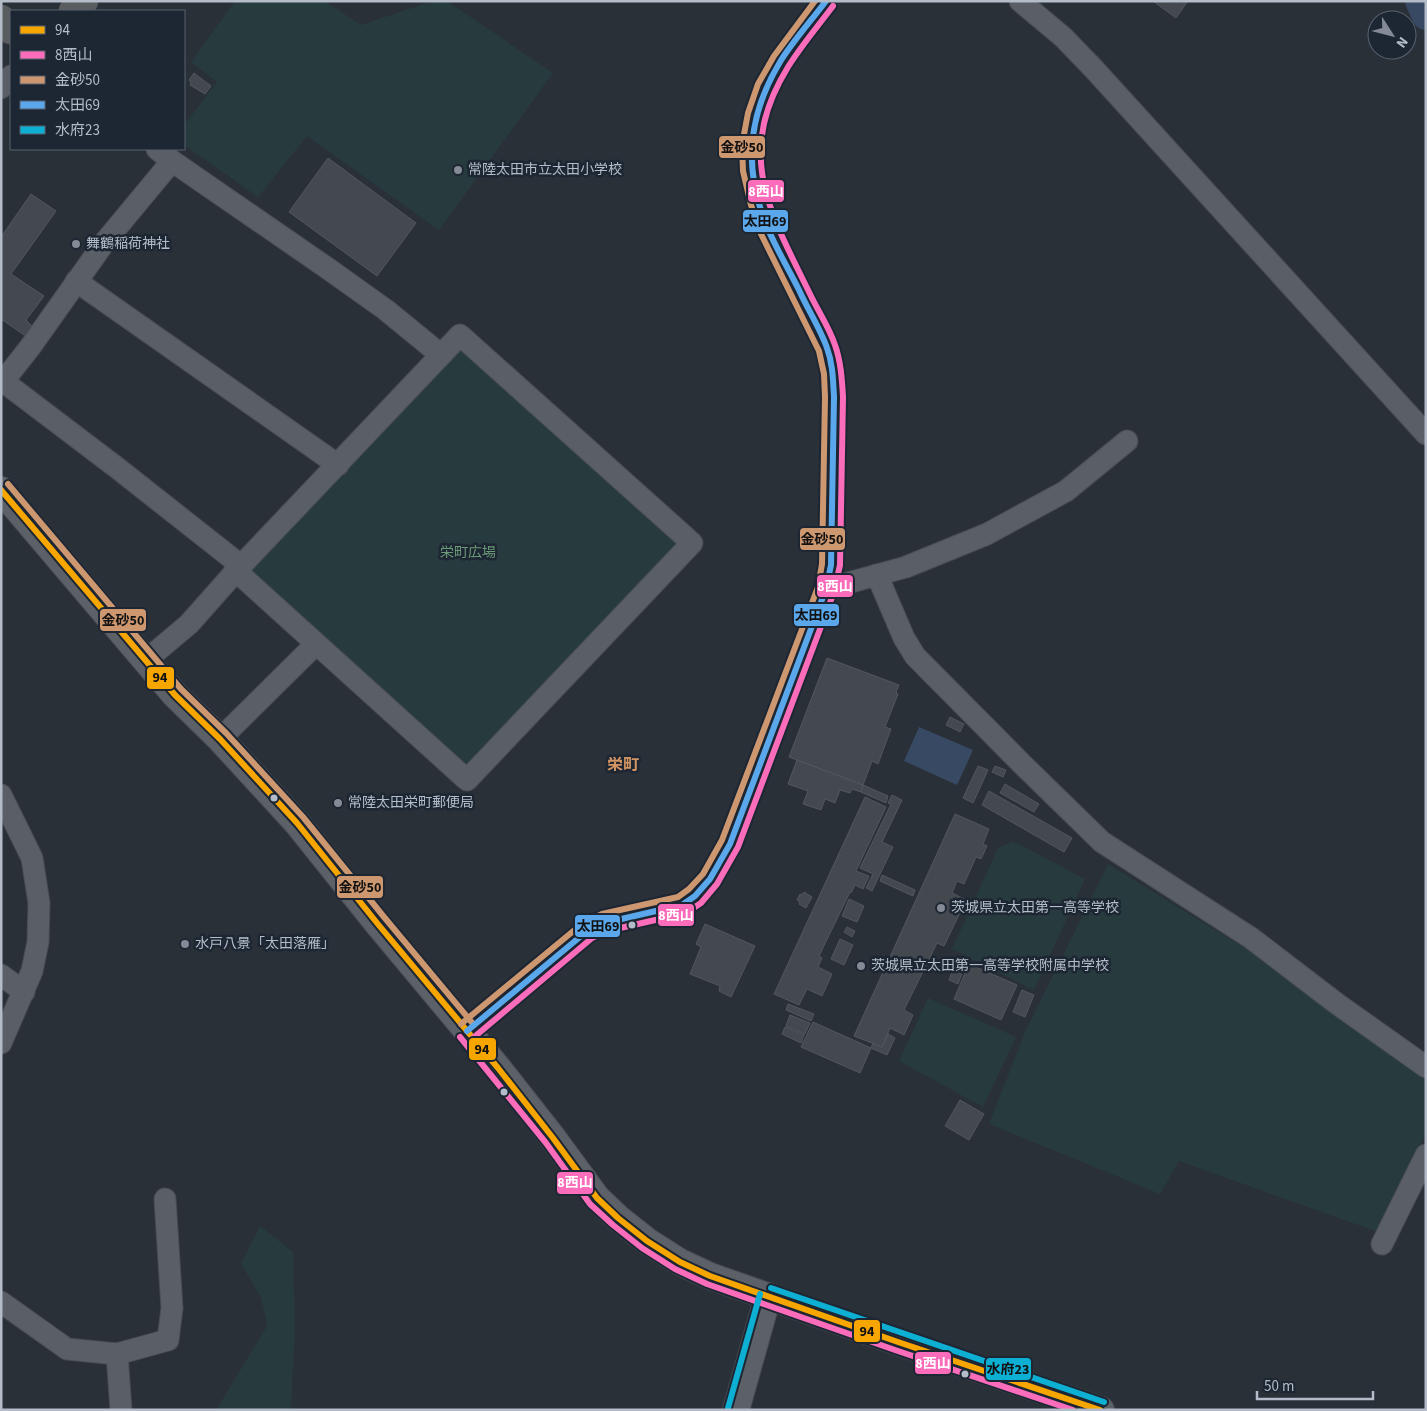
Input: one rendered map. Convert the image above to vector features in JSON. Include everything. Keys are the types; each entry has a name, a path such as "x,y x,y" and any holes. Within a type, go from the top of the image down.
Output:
{"highway":[{"path":"74,10 84,1"},
{"path":"1,19 10,29"}],"main road":[{"path":"1,490 175,695 220,739 297,822 547,1130 597,1198 618,1218 647,1241 680,1262 710,1276 1101,1410"},
{"path":"736,1410 768,1296"}],"street":[{"path":"467,1030 587,931 604,923 682,905 695,896 710,879 730,844 826,590 831,565 833,372 827,348 768,228 758,202 752,170 751,145 756,115 766,88 781,61 826,1"},
{"path":"1020,1 1062,37 1093,68 1426,434"},
{"path":"1,88 10,77"},
{"path":"145,661 189,624 236,571 460,335 692,543 466,780 236,571 234,560 116,467 2,383 104,243 164,155 386,310 441,355"},
{"path":"76,281 338,465"},
{"path":"826,590 906,567 987,534 1066,491 1127,441"},
{"path":"876,575 904,638 915,656 1102,842 1251,938 1336,1003 1426,1067"},
{"path":"220,739 316,644"},
{"path":"1,796 32,858 39,903 38,942 32,971 1,1043"},
{"path":"1,975 24,992"},
{"path":"1382,1244 1426,1155"},
{"path":"1,1302 67,1349 117,1354 168,1340 172,1308 165,1198"},
{"path":"117,1354 121,1410"}],"green space":[{"path":"235,1 325,1 361,25 433,1 447,1 553,73 439,230 307,136 258,197 185,146 185,124 217,82 191,62"},
{"name":"栄町広場","path":"460,341 681,540 471,770 247,571"},
{"path":"1013,841 1085,879 1034,990 952,949 998,848"},
{"path":"1108,864 1246,949 1426,1079 1426,1133 1378,1232 1179,1161 1160,1194 989,1124 1025,1032"},
{"path":"928,998 1016,1037 983,1107 899,1061"},
{"path":"260,1226 293,1252 295,1329 291,1407 294,1410 216,1410 267,1326 261,1297 241,1264"}],"water":[{"path":"919,727 973,750 957,785 904,761"}],"building":[{"path":"1153,1 1188,1 1176,18"},
{"path":"194,73 211,86 205,94 190,85 191,82 189,80"},
{"path":"328,158 416,223 377,276 289,212"},
{"path":"31,194 56,211 11,274 44,296 26,320 33,327 27,337 1,319 1,237"},
{"path":"827,658 899,685 896,692 898,694 885,727 891,729 878,764 872,761 863,785 789,757"},
{"path":"950,717 964,724 960,732 946,725"},
{"path":"797,760 863,785 861,792 852,789 850,793 840,790 835,803 825,799 821,810 803,804 808,791 788,784"},
{"path":"978,766 988,770 973,803 963,798"},
{"path":"995,766 1006,770 1003,777 992,772"},
{"path":"1005,784 1039,804 1034,812 1000,793"},
{"path":"863,785 888,796 886,803 861,792"},
{"path":"989,791 1072,838 1064,852 982,805"},
{"path":"892,795 902,800 882,842 893,847 872,891 866,888 873,874 860,868 891,804 888,803"},
{"path":"865,797 886,807 856,871 869,876 863,889 855,885 850,892 819,956 822,958 818,967 832,974 822,996 807,989 799,1005 774,994"},
{"path":"955,814 989,829 983,844 987,846 981,859 976,857 964,884 957,881 952,893 966,900 944,946 937,943 904,1010 913,1015 904,1035 890,1028 882,1047 854,1036"},
{"path":"882,875 915,890 913,896 880,881"},
{"path":"804,892 812,897 806,908 799,904 800,902 797,900 800,894 802,895"},
{"path":"849,899 864,906 857,922 842,916"},
{"path":"705,924 755,946 731,997 719,991 720,986 690,974 701,947 696,944"},
{"path":"847,927 855,931 852,937 844,932"},
{"path":"840,939 853,945 844,965 831,959"},
{"path":"969,964 1017,985 1001,1020 954,999"},
{"path":"953,970 962,974 958,984 949,980"},
{"path":"1022,990 1034,995 1025,1017 1013,1012"},
{"path":"788,1004 814,1014 811,1021 786,1010"},
{"path":"790,1015 810,1023 805,1034 786,1026"},
{"path":"813,1022 871,1048 860,1073 801,1047"},
{"path":"785,1027 804,1035 801,1043 782,1034"},
{"path":"888,1034 895,1038 887,1055 871,1048 873,1043 882,1047"},
{"path":"960,1100 984,1114 969,1140 945,1126"}],"waterway":[{"path":"1419,1 1426,16"}],"transit line":[{"name":"金砂50","path":"461,1024 583,923 602,914 678,897 689,889 703,874 722,840 818,587 822,564 824,374 819,351 760,232 743,171 742,145 748,113 758,84 774,56 815,1"},
{"name":"太田69","path":"467,1031 587,931 604,923 682,905 695,896 710,879 730,844 826,589 831,565 834,397 832,366 821,334 768,229 760,207 752,165 755,123 769,83 785,54 826,1"},
{"name":"8西山","path":"473,1038 592,938 607,931 686,913 701,903 717,884 738,847 834,592 840,565 843,397 840,364 833,338 795,264 771,209 764,183 761,156 763,128 772,99 793,59 833,6"},
{"name":"金砂50","path":"8,484 181,689 226,733 303,817 474,1025"},
{"name":"94","path":"1,490 175,695 220,739 297,823 377,923 498,1068 597,1198 618,1218 647,1241 680,1262 710,1276 1100,1410"},
{"name":"8西山","path":"460,1037 546,1143 590,1204 642,1248 675,1269 707,1284 1073,1410"},
{"name":"水府23","path":"771,1288 1104,1402"},
{"name":"水府23","path":"728,1408 760,1294"}],"place":[{"name":"常陸太田市立太田小学校","path":"458,170"},
{"name":"舞鶴稲荷神社","path":"76,244"},
{"name":"常陸太田栄町郵便局","path":"338,803"},
{"name":"茨城県立太田第一高等学校","path":"941,908"},
{"name":"水戸八景「太田落雁」","path":"185,944"},
{"name":"茨城県立太田第一高等学校附属中学校","path":"861,966"}],"district":[{"name":"栄町","path":"623,765"}]}
